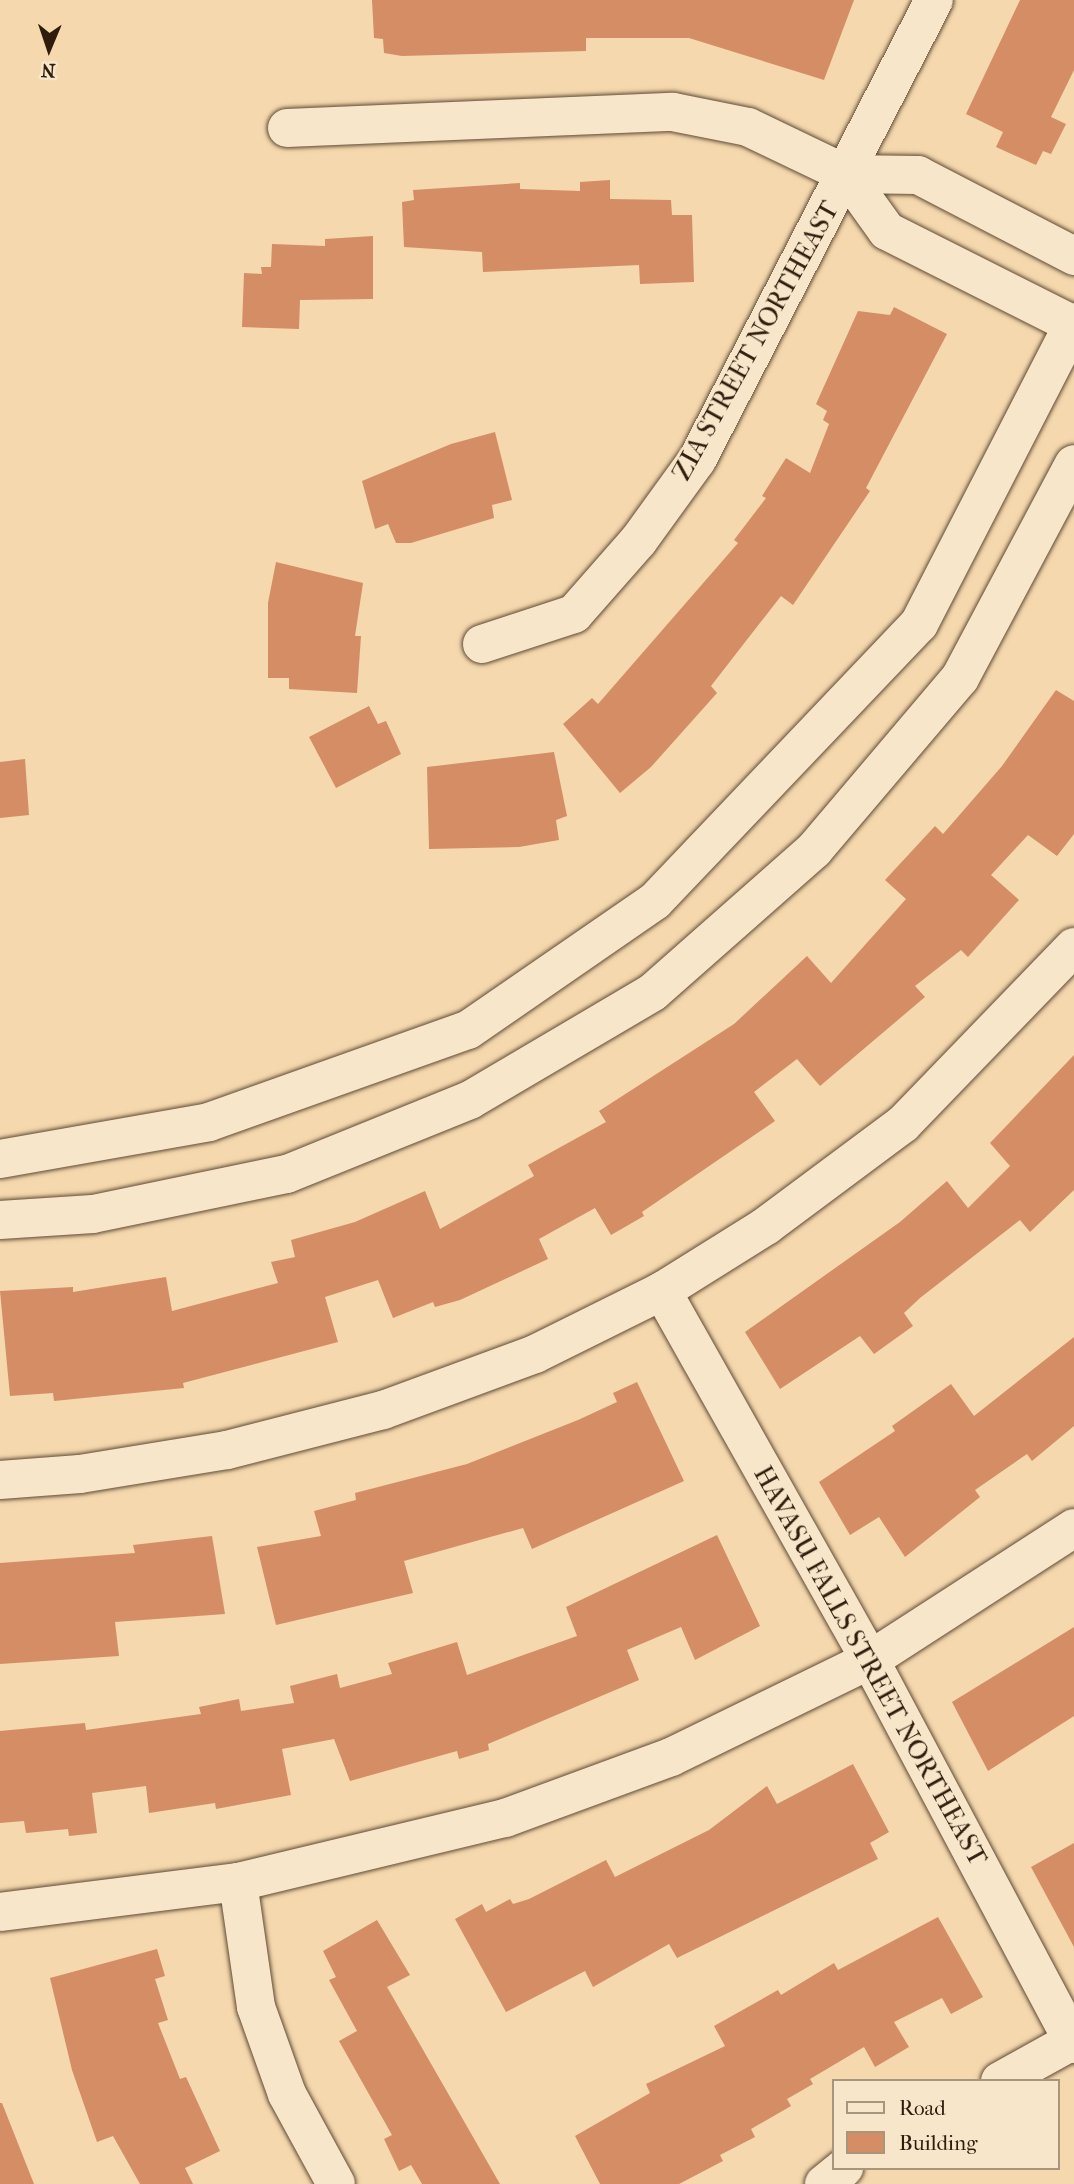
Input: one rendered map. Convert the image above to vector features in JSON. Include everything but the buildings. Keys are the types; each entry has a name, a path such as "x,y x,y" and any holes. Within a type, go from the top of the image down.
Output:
{"street":[{"name":"ZIA STREET NORTHEAST","path":"482,644 574,614 639,540 697,460 934,0"},
{"path":"287,128 673,112 748,127 846,174 918,175 1074,256"},
{"path":"0,1159 209,1122 468,1030 655,901 919,624 1073,324 887,231 846,174"},
{"path":"0,1220 93,1214 287,1174 470,1100 653,992 814,850 960,678 1074,464"},
{"path":"0,1480 80,1474 228,1450 383,1410 535,1354 662,1291 766,1226 903,1124 1074,947"},
{"name":"HAVASU FALLS STREET NORTHEAST","path":"662,1291 870,1660 1073,2042"},
{"path":"0,1912 238,1882 505,1818 671,1757 870,1660 1074,1528"},
{"path":"238,1882 256,2007 287,2094 336,2184"},
{"path":"1004,2079 1073,2042"},
{"path":"824,2184 842,2170"}]}
